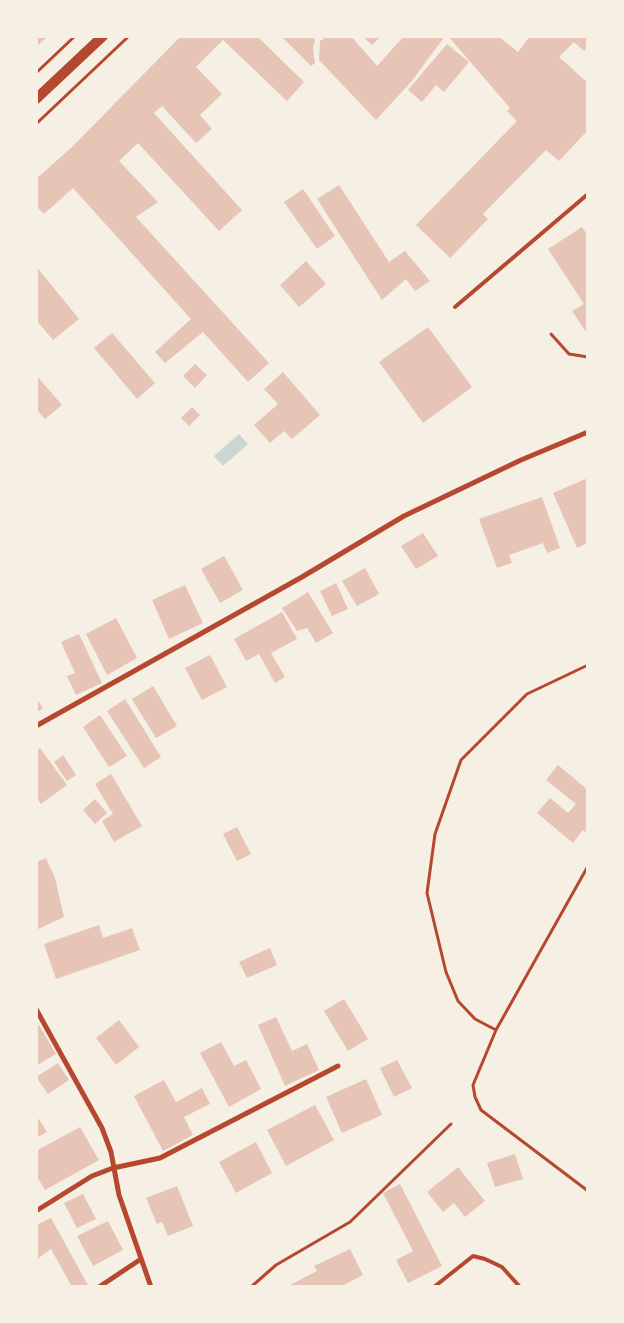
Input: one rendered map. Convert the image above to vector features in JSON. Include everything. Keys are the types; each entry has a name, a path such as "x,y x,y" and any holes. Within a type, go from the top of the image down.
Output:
{"main road":[{"path":"36,99 103,36"}],"street":[{"path":"36,726 302,578 404,516 521,460 588,432"},
{"path":"36,1009 102,1128 111,1152 119,1195 151,1287"},
{"path":"36,1211 92,1176 113,1168 160,1158 338,1066"},
{"path":"99,1287 141,1259"}],"lane":[{"path":"455,307 588,194"},
{"path":"434,1287 473,1256 502,1267 520,1287"}],"path":[{"path":"36,73 75,36"},
{"path":"36,124 129,36"},
{"path":"551,334 569,354 588,356"},
{"path":"496,1030 475,1019 458,1001 446,972 427,893 435,834 461,760 527,694 588,665"},
{"path":"588,866 496,1030 473,1085 481,1110 588,1191"},
{"path":"251,1287 276,1265 350,1222 451,1124"}],"shaded area":[{"path":"239,434 248,444 223,466 214,456"}],"building":[{"path":"36,36 48,36 36,47"},
{"path":"181,36 257,36 304,82 287,101 223,40 196,67 222,94 200,115 212,129 196,143 162,106 154,113 242,210 219,231 138,143 119,161 158,202 136,217 269,363 248,382 203,332 165,363 155,352 191,319 73,188 44,214 36,206 36,179 73,146"},
{"path":"281,36 311,36 315,40 313,49 315,63 311,66"},
{"path":"328,36 351,36 377,66 404,36 445,36 411,82 376,120 319,60 320,41"},
{"path":"362,36 381,36 372,45"},
{"path":"448,36 498,36 518,52 530,36 588,36 588,46 584,51 574,42 559,57 588,83 588,130 559,161 546,150 483,214 488,219 450,258 416,225 517,121 507,111 510,108"},
{"path":"447,44 469,62 444,92 436,85 422,102 408,90"},
{"path":"339,185 389,262 405,251 430,281 415,291 406,279 382,300 317,199"},
{"path":"303,189 335,236 317,249 284,202"},
{"path":"582,227 588,236 588,335 572,311 584,304 548,249"},
{"path":"306,261 326,284 299,307 280,285"},
{"path":"36,266 79,319 53,340 36,320"},
{"path":"428,327 472,387 423,423 379,362"},
{"path":"112,333 155,383 137,399 94,348"},
{"path":"195,364 207,375 195,388 183,376"},
{"path":"283,372 320,415 292,439 284,431 270,443 254,425 278,404 264,389"},
{"path":"36,375 62,405 45,419 36,409"},
{"path":"192,407 200,415 189,426 181,418"},
{"path":"588,478 588,543 577,548 553,493"},
{"path":"542,497 560,548 547,553 543,543 509,555 512,563 497,568 479,519"},
{"path":"423,533 438,556 416,569 401,546"},
{"path":"224,556 243,590 220,603 201,569"},
{"path":"365,568 379,594 357,606 342,581"},
{"path":"336,583 348,609 332,616 320,591"},
{"path":"185,585 203,623 169,639 152,600"},
{"path":"308,592 333,633 316,643 307,628 297,631 282,608"},
{"path":"282,612 297,639 271,653 285,677 275,683 259,654 246,661 234,639"},
{"path":"116,618 137,658 107,675 86,634"},
{"path":"79,634 102,683 76,695 67,676 75,673 61,642"},
{"path":"210,655 227,687 202,700 185,668"},
{"path":"153,686 177,726 156,738 132,699"},
{"path":"36,698 43,708 36,713"},
{"path":"125,699 161,757 144,768 107,711"},
{"path":"100,715 127,756 109,767 83,727"},
{"path":"40,748 67,785 41,804 36,797 36,751"},
{"path":"63,755 76,775 67,781 54,762"},
{"path":"558,765 588,790 588,834 583,830 573,843 537,813 550,798 568,813 576,804 546,780"},
{"path":"111,774 142,826 114,842 102,821 113,814 95,784"},
{"path":"95,799 107,813 95,824 83,810"},
{"path":"237,827 251,854 237,861 223,834"},
{"path":"46,858 55,878 64,917 36,930 36,862"},
{"path":"99,925 103,938 132,928 140,950 56,979 44,944"},
{"path":"270,948 277,965 247,978 239,962"},
{"path":"344,999 368,1039 348,1051 324,1011"},
{"path":"276,1017 292,1051 307,1044 319,1070 285,1086 258,1025"},
{"path":"119,1020 139,1047 116,1065 96,1038"},
{"path":"39,1025 56,1054 36,1066 36,1027"},
{"path":"221,1042 234,1066 246,1060 261,1089 229,1107 200,1053"},
{"path":"397,1060 412,1088 394,1097 380,1068"},
{"path":"58,1063 69,1080 48,1094 36,1077"},
{"path":"366,1079 382,1115 342,1133 326,1097"},
{"path":"164,1080 176,1102 202,1088 210,1104 184,1117 193,1135 163,1151 134,1096"},
{"path":"315,1105 334,1140 286,1166 267,1130"},
{"path":"36,1115 47,1132 36,1138"},
{"path":"80,1127 99,1160 45,1190 36,1175 36,1151"},
{"path":"256,1142 272,1173 236,1193 219,1162"},
{"path":"515,1154 523,1179 495,1187 487,1163"},
{"path":"458,1167 485,1201 465,1217 454,1203 443,1212 427,1192"},
{"path":"400,1184 442,1266 408,1283 396,1260 413,1251 383,1193"},
{"path":"177,1186 193,1226 168,1236 162,1222 157,1224 146,1198"},
{"path":"83,1194 96,1219 77,1228 64,1203"},
{"path":"51,1218 88,1285 86,1287 72,1287 51,1249 36,1260 36,1225"},
{"path":"108,1221 123,1250 93,1266 77,1236"},
{"path":"350,1249 363,1275 340,1287 291,1287 290,1285 317,1271 314,1266"}]}
